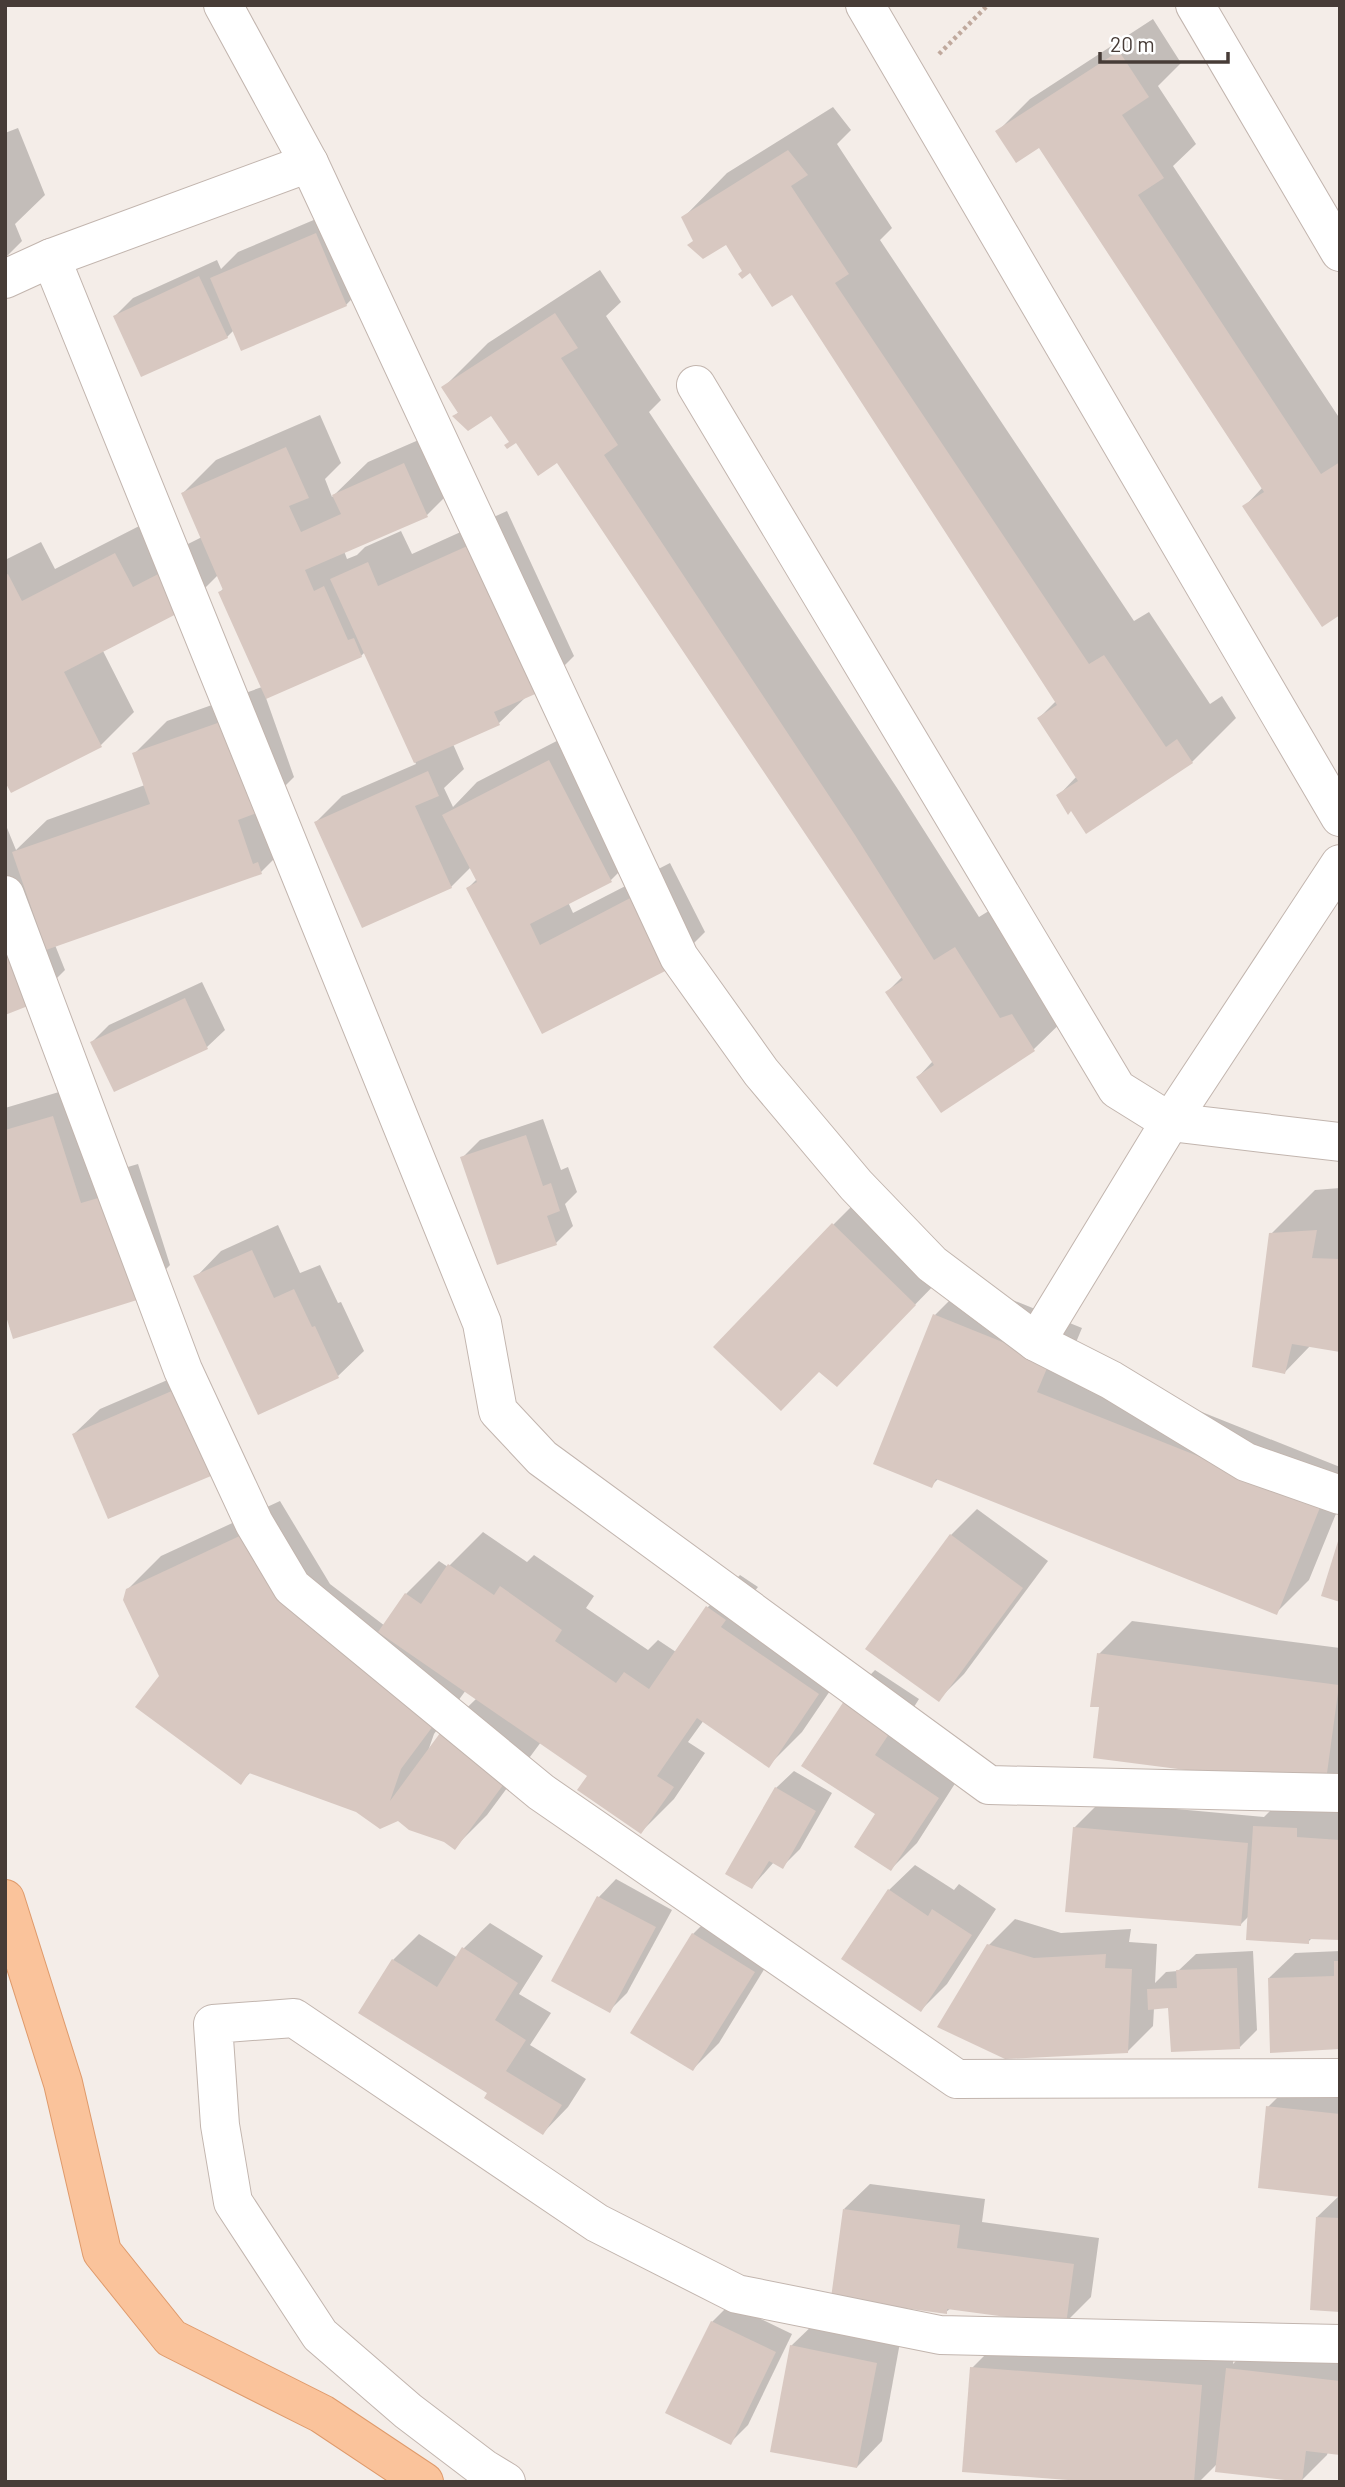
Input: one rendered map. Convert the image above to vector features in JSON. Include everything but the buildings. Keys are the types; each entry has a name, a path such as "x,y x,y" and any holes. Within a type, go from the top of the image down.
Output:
{"main road":[{"path":"5,1899 63,2083 102,2252 171,2338 322,2414 424,2482"}],"street":[{"path":"223,5 309,163 679,957 761,1072 856,1185 932,1264 1036,1342 1111,1380 1246,1462 1340,1495"},
{"path":"865,5 1340,817"},
{"path":"1195,5 1340,252"},
{"path":"5,279 51,258 309,163"},
{"path":"51,258 482,1323 498,1411 542,1458 989,1785 1340,1794"},
{"path":"696,385 1117,1089 1170,1122 1340,1142"},
{"path":"1036,1342 1170,1122 1340,864"},
{"path":"5,895 183,1370 254,1523 292,1587 541,1792 957,2079 1340,2078"},
{"path":"506,2482 483,2468 408,2410 320,2335 233,2202 220,2125 213,2024 294,2018 597,2223 737,2294 940,2335 1340,2344"}],"path":[{"path":"911,82 988,5"}]}
